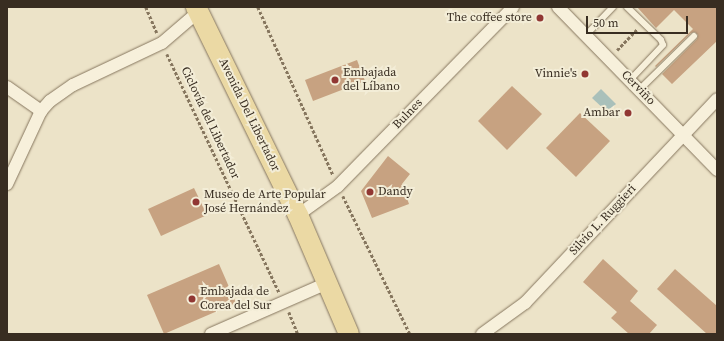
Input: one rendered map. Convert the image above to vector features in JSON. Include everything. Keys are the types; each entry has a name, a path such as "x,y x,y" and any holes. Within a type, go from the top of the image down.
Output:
{"main road":[{"name":"Avenida Del Libertador","path":"197,9 298,215 349,334"}],"street":[{"name":"Bulnes","path":"298,215 338,186 513,7"},
{"name":"Cerviño","path":"558,7 717,170"},
{"path":"7,184 41,111 55,97 73,85 162,43 197,9"},
{"path":"7,87 41,111"},
{"name":"Silvio L. Ruggieri","path":"482,334 525,303 717,99"},
{"path":"211,334 327,283"}],"lane":[{"path":"586,35 613,7"},
{"path":"627,7 661,40 662,46 630,80"},
{"path":"639,90 694,36"}],"path":[{"name":"Ciclovía del Libertador","path":"146,7 298,334"},
{"path":"258,7 338,186 410,334"},
{"path":"620,47 643,23"}],"water":[{"path":"601,89 616,104 607,112 592,98"}],"building":[{"path":"637,7 717,7 717,41 672,84 662,74 697,39 698,35 695,32 691,33 656,67 655,66 693,29 674,10 656,28"},
{"name":"Embajada del Líbano","path":"357,60 365,81 313,101 305,80"},
{"path":"512,86 542,114 507,150 478,121"},
{"path":"580,113 610,141 576,177 546,148"},
{"path":"388,156 410,174 402,184 409,204 372,218 361,191"},
{"path":"194,188 207,215 161,236 148,209"},
{"path":"603,259 638,291 630,301 657,325 649,334 629,334 611,318 617,312 583,282"},
{"name":"Embajada de Corea del Sur","path":"219,264 236,303 164,334 147,295"},
{"path":"675,269 717,306 717,334 707,334 657,289"}],"place":[{"name":"The coffee store","path":"540,18"},
{"name":"Vinnie's","path":"585,74"},
{"name":"Embajada del Líbano","path":"335,80"},
{"name":"Ambar","path":"628,113"},
{"name":"Dandy","path":"370,192"},
{"name":"Museo de Arte Popular José Hernández","path":"196,202"},
{"name":"Embajada de Corea del Sur","path":"192,299"}]}
